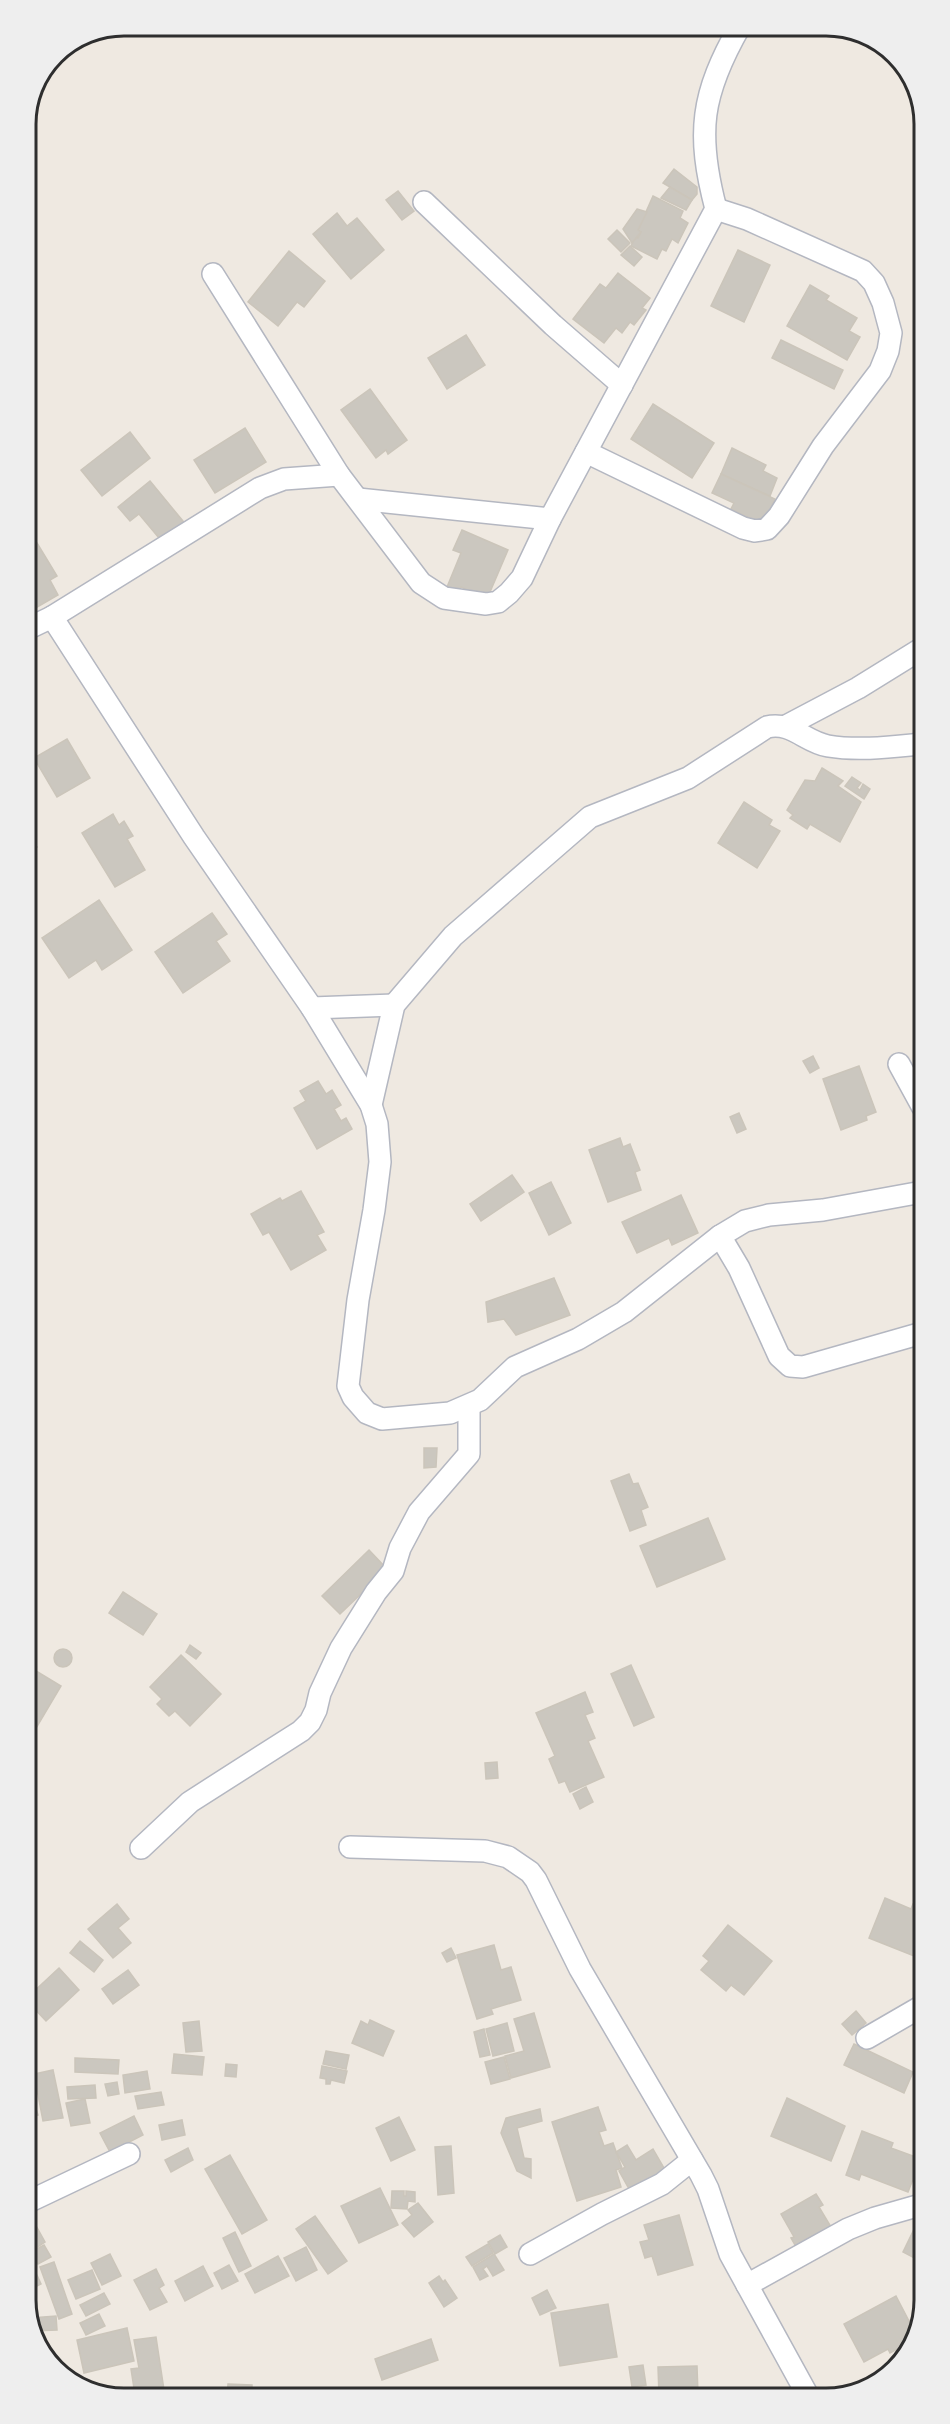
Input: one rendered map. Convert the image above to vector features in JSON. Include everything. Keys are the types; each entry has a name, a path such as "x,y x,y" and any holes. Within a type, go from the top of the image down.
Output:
{"street":[{"path":"213,274 339,475 421,584 444,598 486,604 498,602 522,578 550,519 716,209 704,156 707,105 723,57 735,36"},
{"path":"424,202 553,325 622,386"},
{"path":"586,452 743,528 755,531 767,529 779,516 823,446 880,371 888,351 891,333 883,303 874,283 863,271 747,219 716,209"},
{"path":"36,625 260,488 284,479 339,475"},
{"path":"358,499 550,519"},
{"path":"52,617 194,837 312,1008 371,1105 377,1124 380,1162 375,1210 358,1300 348,1386 359,1405 367,1413 382,1419 450,1413 469,1406 489,1392 506,1373 578,1339 624,1312 720,1236 754,1217 823,1210 914,1193"},
{"path":"786,726 858,688 914,653"},
{"path":"371,1105 394,1005 453,936 590,818 688,778 767,727 786,726 824,746 840,748 881,748 914,745"},
{"path":"312,1008 394,1005"},
{"path":"898,1064 914,1092"},
{"path":"720,1236 739,1268 779,1356 790,1366 803,1367 914,1335"},
{"path":"141,1848 189,1802 301,1731 310,1722 341,1648 376,1592 393,1571 400,1548 419,1512 469,1454 469,1406"},
{"path":"350,1847 485,1851 508,1857 530,1872 542,1890 580,1969 708,2189 722,2234 747,2285 789,2357 804,2388"},
{"path":"867,2038 914,2011"},
{"path":"36,2198 129,2154"},
{"path":"530,2254 662,2184 692,2160"},
{"path":"747,2285 848,2229 875,2218 914,2207"}],"building":[{"path":"674,169 697,187 697,194 692,200 663,183"},
{"path":"670,187 692,200 686,210 661,198"},
{"path":"398,191 414,211 402,220 386,200"},
{"path":"653,196 683,211 680,218 688,223 678,243 672,239 666,251 662,249 657,259 631,246 635,237 638,238 641,232 638,230"},
{"path":"637,209 647,212 638,230 641,232 632,243 623,229"},
{"path":"337,213 347,226 357,218 384,250 351,279 313,234"},
{"path":"617,230 630,243 621,252 608,239"},
{"path":"630,246 642,257 634,266 621,255"},
{"path":"738,250 770,265 744,322 711,306"},
{"path":"289,251 325,281 304,307 297,302 278,326 248,302"},
{"path":"618,273 650,298 642,308 646,310 634,325 630,322 622,333 616,328 604,343 573,319 600,284 606,288"},
{"path":"810,285 829,296 826,300 857,318 849,331 860,337 847,360 787,326"},
{"path":"466,335 485,365 447,389 428,358"},
{"path":"781,340 843,370 834,389 772,358"},
{"path":"370,389 407,440 388,454 386,450 376,458 341,410"},
{"path":"653,404 714,443 692,478 631,439"},
{"path":"245,428 266,462 215,493 194,460"},
{"path":"130,432 150,458 102,496 81,470"},
{"path":"732,448 766,465 763,471 777,478 770,496 721,474"},
{"path":"721,474 775,499 763,525 731,509 734,503 712,493"},
{"path":"150,481 187,526 164,544 139,514 130,521 118,507"},
{"path":"462,530 508,550 487,599 461,587 459,592 447,587 461,553 453,550"},
{"path":"36,544 57,576 50,580 58,595 36,608"},
{"path":"67,739 90,778 57,797 36,761 36,757"},
{"path":"822,768 843,781 838,786 861,802 840,842 810,824 807,829 790,818 793,815 787,810 805,780 815,781"},
{"path":"852,777 861,783 857,788 860,790 863,784 870,789 864,799 845,786"},
{"path":"744,802 772,820 769,825 780,831 757,868 718,843"},
{"path":"113,814 119,825 124,821 133,836 127,839 145,870 115,887 82,833"},
{"path":"99,900 132,950 102,970 96,960 69,978 42,938"},
{"path":"212,913 227,934 216,941 230,961 183,993 155,952"},
{"path":"813,1056 819,1068 810,1073 803,1061"},
{"path":"859,1066 876,1112 866,1116 867,1120 841,1130 823,1079"},
{"path":"318,1081 326,1094 332,1090 341,1105 334,1109 341,1121 346,1118 352,1129 317,1149 294,1108 306,1101 300,1091"},
{"path":"739,1113 746,1129 737,1133 730,1117"},
{"path":"620,1138 623,1147 630,1144 640,1170 635,1172 641,1190 608,1202 589,1150"},
{"path":"512,1175 524,1192 481,1221 470,1204"},
{"path":"551,1182 571,1223 549,1235 529,1193"},
{"path":"301,1191 324,1232 317,1235 326,1250 291,1270 269,1232 263,1235 251,1214 280,1198 282,1201"},
{"path":"681,1195 698,1233 672,1245 669,1238 637,1253 622,1222"},
{"path":"554,1278 570,1315 516,1335 504,1319 488,1322 486,1302"},
{"path":"424,1448 437,1448 436,1467 424,1468"},
{"path":"629,1474 633,1484 638,1483 648,1507 641,1510 646,1525 630,1531 611,1481"},
{"path":"708,1518 725,1559 657,1587 640,1546"},
{"path":"369,1550 387,1569 340,1614 322,1596"},
{"path":"123,1592 157,1614 143,1635 109,1613"},
{"path":"190,1645 201,1653 196,1659 186,1652"},
{"path":"63,1649 69,1652 72,1658 69,1664 63,1667 57,1664 54,1658 57,1652"},
{"path":"181,1655 221,1694 190,1726 175,1711 169,1716 157,1704 162,1699 150,1687"},
{"path":"631,1665 654,1717 634,1726 611,1674"},
{"path":"36,1671 61,1686 36,1728"},
{"path":"585,1692 593,1712 585,1715 595,1738 588,1741 604,1777 570,1792 565,1781 559,1783 549,1759 555,1756 536,1713"},
{"path":"497,1762 498,1778 486,1779 485,1763"},
{"path":"586,1787 593,1802 580,1809 573,1794"},
{"path":"885,1898 911,1909 914,1904 914,1956 869,1938"},
{"path":"117,1904 129,1919 118,1928 131,1943 113,1958 88,1929"},
{"path":"728,1925 772,1961 744,1995 731,1985 726,1991 701,1970 709,1961 703,1956"},
{"path":"80,1941 103,1960 94,1972 70,1953"},
{"path":"494,1945 501,1970 511,1967 521,2000 491,2009 493,2014 477,2019 457,1955"},
{"path":"451,1948 456,1958 447,1962 442,1953"},
{"path":"59,1968 79,1990 46,2021 36,2010 36,1989"},
{"path":"128,1970 139,1985 113,2004 102,1989"},
{"path":"856,2011 866,2023 852,2035 842,2024"},
{"path":"534,2013 550,2067 511,2078 505,2056 524,2051 514,2019"},
{"path":"370,2020 394,2031 383,2056 352,2043 361,2021 368,2025"},
{"path":"199,2021 202,2051 186,2052 183,2023"},
{"path":"507,2023 514,2051 493,2056 486,2029"},
{"path":"484,2029 490,2055 480,2057 474,2032"},
{"path":"854,2044 913,2072 904,2093 844,2065"},
{"path":"326,2051 349,2055 346,2069 323,2064"},
{"path":"174,2054 204,2057 202,2075 172,2073"},
{"path":"504,2057 510,2079 491,2084 485,2062"},
{"path":"75,2058 119,2060 118,2074 75,2072"},
{"path":"226,2064 237,2065 236,2077 225,2076"},
{"path":"322,2066 347,2071 344,2083 331,2080 330,2084 326,2084 326,2079 320,2078"},
{"path":"53,2070 63,2118 43,2121 36,2074"},
{"path":"147,2071 150,2089 125,2093 123,2075"},
{"path":"117,2082 119,2094 108,2096 105,2084"},
{"path":"95,2085 96,2098 68,2099 67,2087"},
{"path":"161,2092 164,2105 138,2109 135,2096"},
{"path":"787,2098 845,2126 831,2161 771,2136"},
{"path":"85,2099 90,2123 71,2126 66,2103"},
{"path":"598,2107 606,2130 599,2132 604,2146 613,2143 622,2168 616,2170 621,2187 577,2201 552,2122"},
{"path":"540,2109 542,2121 517,2128 524,2158 531,2159 531,2178 517,2171 501,2133 506,2118"},
{"path":"134,2116 143,2135 110,2152 100,2133"},
{"path":"399,2117 415,2150 391,2161 376,2128"},
{"path":"182,2120 185,2135 162,2140 159,2125"},
{"path":"862,2131 893,2143 891,2148 914,2156 914,2177 908,2192 861,2174 859,2180 846,2175"},
{"path":"627,2145 636,2160 653,2149 668,2175 633,2196 619,2171 625,2167 616,2152"},
{"path":"451,2146 454,2193 438,2195 435,2147"},
{"path":"188,2148 193,2160 171,2172 165,2160"},
{"path":"230,2155 267,2220 242,2234 205,2169"},
{"path":"380,2188 398,2225 359,2243 341,2206"},
{"path":"392,2191 404,2191 404,2196 406,2196 406,2191 415,2192 415,2202 408,2201 407,2209 391,2208"},
{"path":"816,2194 823,2205 819,2207 834,2232 799,2252 791,2238 794,2237 781,2214"},
{"path":"418,2203 433,2222 414,2237 402,2223 412,2215 408,2210"},
{"path":"679,2215 693,2265 658,2275 652,2256 645,2258 640,2242 649,2240 644,2225"},
{"path":"315,2216 347,2261 328,2274 296,2229"},
{"path":"36,2226 45,2242 36,2248"},
{"path":"914,2229 914,2258 903,2252"},
{"path":"235,2232 251,2266 239,2272 223,2238"},
{"path":"500,2235 507,2247 495,2254 488,2242"},
{"path":"488,2244 493,2253 472,2266 466,2257"},
{"path":"44,2245 51,2257 38,2264 36,2249"},
{"path":"306,2247 317,2270 296,2281 284,2258"},
{"path":"110,2254 121,2276 102,2285 91,2263"},
{"path":"494,2254 504,2270 493,2276 487,2266 483,2269 488,2276 480,2280 473,2267"},
{"path":"278,2256 289,2276 255,2293 245,2274"},
{"path":"54,2262 72,2314 59,2319 40,2267"},
{"path":"229,2265 238,2281 222,2289 214,2273"},
{"path":"203,2266 213,2286 185,2301 175,2281"},
{"path":"156,2269 164,2285 159,2288 167,2302 150,2310 134,2280"},
{"path":"92,2270 100,2289 76,2299 68,2280"},
{"path":"36,2273 41,2284 36,2286"},
{"path":"439,2276 443,2282 445,2280 457,2298 444,2307 429,2283"},
{"path":"547,2290 556,2308 540,2315 532,2298"},
{"path":"104,2293 110,2304 86,2316 80,2305"},
{"path":"896,2296 909,2321 911,2320 900,2348 890,2353 888,2349 864,2362 844,2324"},
{"path":"608,2304 617,2357 560,2366 551,2313"},
{"path":"99,2314 105,2326 86,2335 80,2323"},
{"path":"56,2316 57,2330 42,2331 38,2317"},
{"path":"127,2328 134,2361 84,2373 77,2340"},
{"path":"156,2337 164,2388 134,2388 131,2369 139,2368 134,2340"},
{"path":"431,2339 438,2360 382,2380 375,2359"},
{"path":"643,2365 646,2385 632,2387 629,2367"},
{"path":"697,2366 698,2388 659,2388 658,2367"},
{"path":"228,2384 252,2385 252,2388 228,2388"}]}
